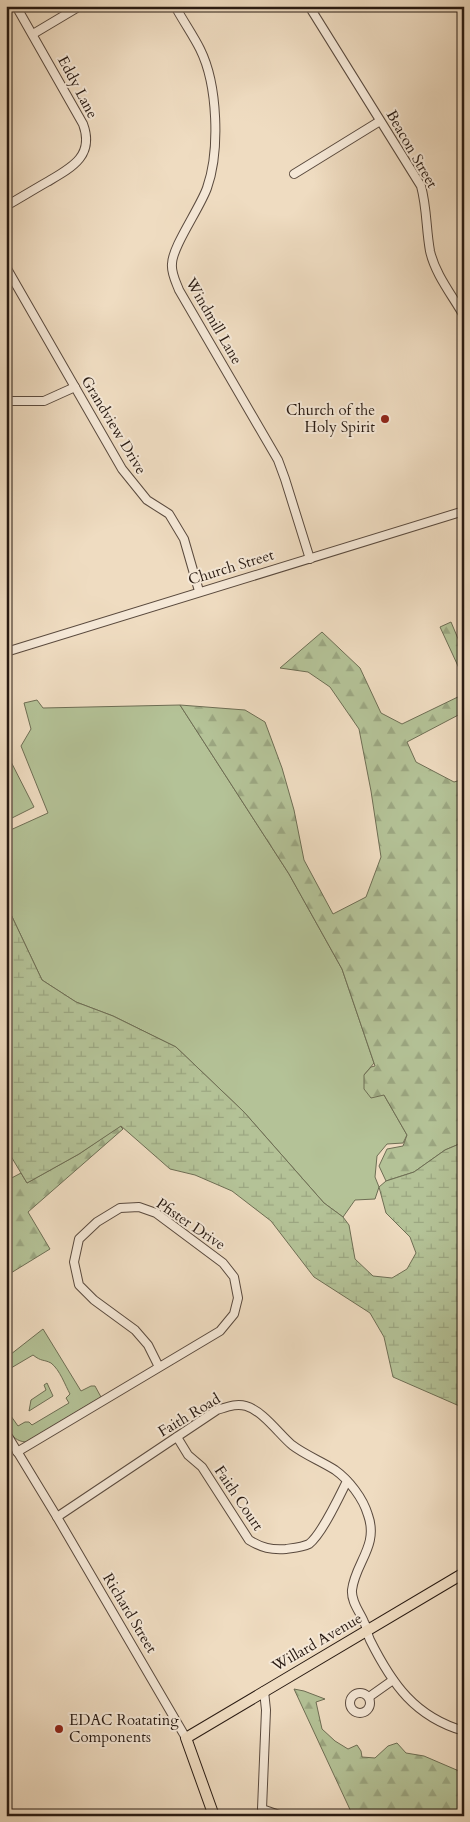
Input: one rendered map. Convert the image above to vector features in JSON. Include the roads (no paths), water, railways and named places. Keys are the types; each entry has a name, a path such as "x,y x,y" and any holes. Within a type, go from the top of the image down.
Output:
{"main road":[{"name":"Willard Avenue","path":"186,1738 464,1573"},
{"name":"Richard Street","path":"186,1738 214,1816"}],"street":[{"name":"Eddy Lane","path":"6,206 73,167 82,156 87,144 87,134 83,124 16,6"},
{"path":"33,34 80,6"},
{"name":"Windmill Lane","path":"175,6 201,51 211,84 215,115 212,166 207,187 198,209 180,241 172,264 174,277 179,290 278,460 310,559"},
{"name":"Beacon Street","path":"309,6 420,186 425,202 430,250 435,265 464,316"},
{"path":"462,6 464,11"},
{"path":"294,174 380,121"},
{"name":"Grandview Drive","path":"6,268 122,470 147,500 169,514 184,539 199,591"},
{"path":"6,401 44,401 74,388"},
{"name":"Church Street","path":"6,652 199,591 464,511"},
{"name":"Pfister Drive","path":"17,1452 220,1331 234,1314 238,1298 234,1278 223,1262 156,1213 139,1207 120,1208 98,1222 79,1240 74,1262 78,1284 94,1300 135,1330 148,1345 159,1367"},
{"name":"Faith Road","path":"57,1517 217,1410 232,1404 247,1406 261,1416 293,1446 336,1470 347,1481 366,1508 370,1524 368,1548 352,1591 352,1598 365,1623 369,1638 393,1680 407,1699 444,1725 464,1731"},
{"name":"Richard Street","path":"6,1433 186,1738"},
{"name":"Faith Court","path":"177,1437 188,1455 202,1467 250,1540 260,1547 273,1550 308,1544 318,1534 347,1481"},
{"path":"369,1697 393,1680"},
{"path":"264,1690 266,1710 262,1809 282,1816"}],"place":[{"name":"Church of the Holy Spirit","path":"385,419"},
{"name":"EDAC Roatating Components","path":"59,1729"}]}
